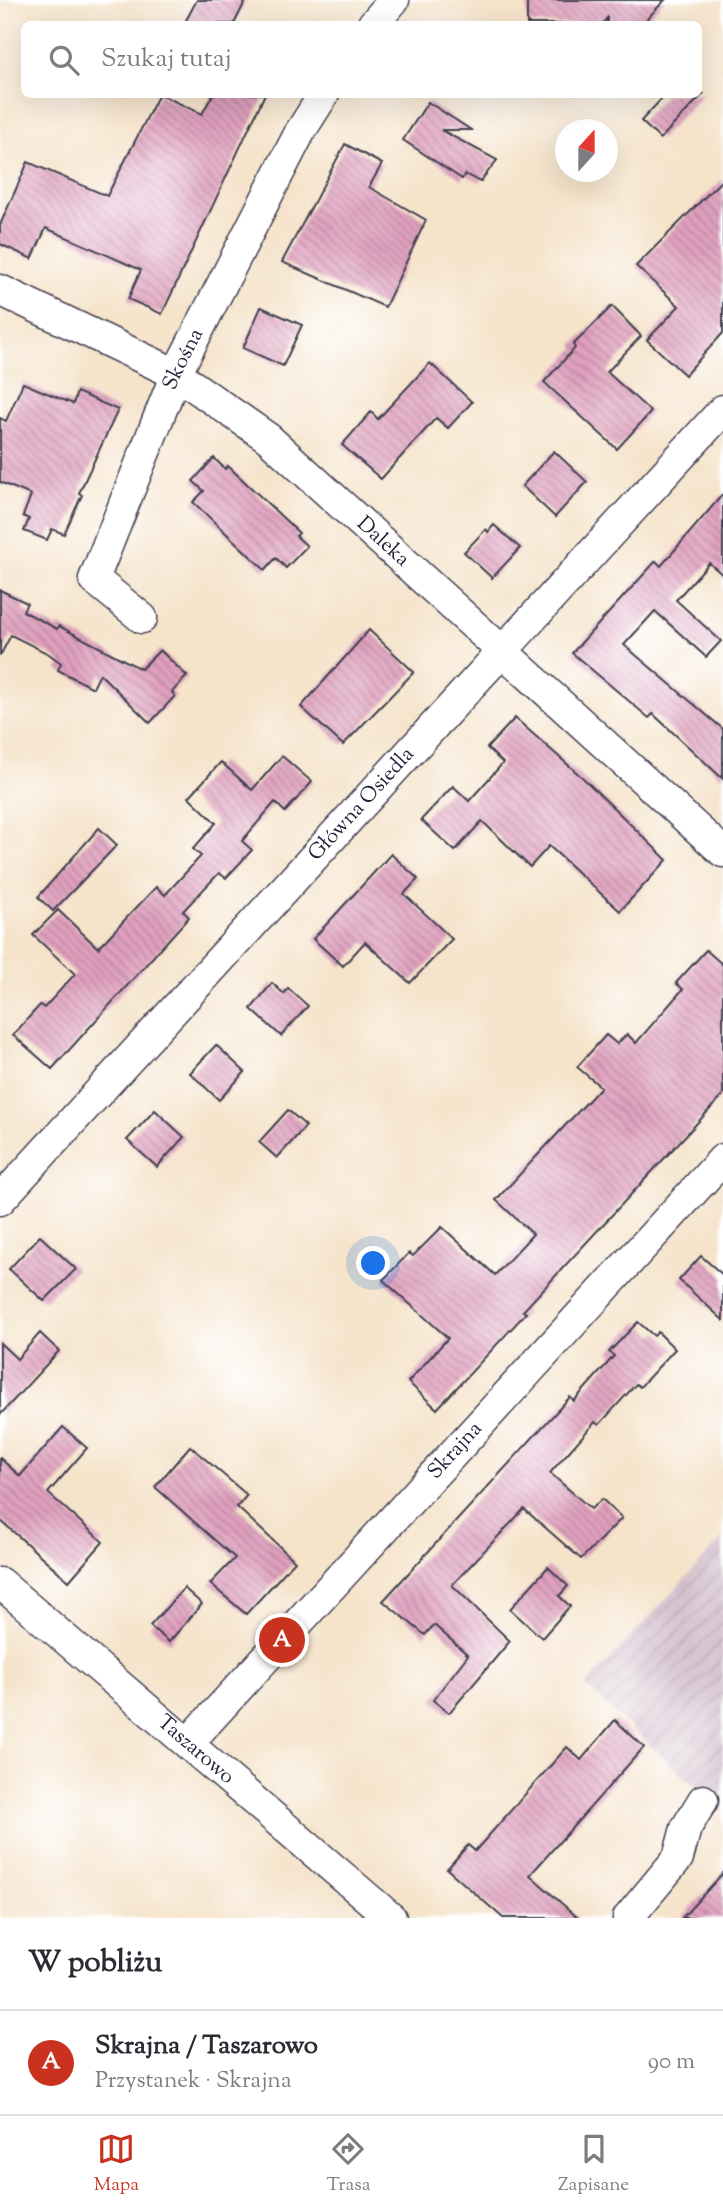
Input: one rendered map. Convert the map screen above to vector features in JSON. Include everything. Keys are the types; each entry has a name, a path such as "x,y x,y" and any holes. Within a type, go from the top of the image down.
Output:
{"street":[{"path":"376,21 394,0"},
{"name":"Skośna","path":"142,618 94,579 176,374 300,132 321,98"},
{"name":"Daleka","path":"0,290 176,374 268,438 723,852"},
{"name":"Główna Osiedla","path":"0,1200 723,410"},
{"name":"Skrajna","path":"188,1743 723,1159"},
{"name":"Taszarowo","path":"0,1583 391,1918"},
{"path":"628,1918 678,1858 686,1828 704,1800"}],"shaded area":[{"path":"723,1538 723,1812 585,1686"}],"building":[{"path":"197,0 246,0 236,21 186,21"},
{"path":"527,0 665,0 645,21 607,21 607,18 604,21 527,21"},
{"path":"157,98 168,98 202,114 211,98 263,98 162,314 128,299 141,270 46,228 32,259 0,244 0,225 28,162 107,196"},
{"path":"662,98 699,98 660,139 641,121"},
{"path":"428,102 471,130 441,130 497,160 480,182 465,174 462,179 403,140"},
{"path":"345,144 382,164 369,187 426,220 385,307 282,262"},
{"path":"723,179 723,333 685,375 647,340 679,306 636,266"},
{"path":"612,306 641,336 607,372 651,412 617,449 544,382 575,348 573,345"},
{"path":"261,307 302,325 283,366 243,348"},
{"path":"430,363 472,402 448,428 436,418 381,479 342,445 371,412 378,419"},
{"path":"23,383 73,404 77,392 118,410 79,493 82,495 64,534 52,529 47,540 24,531 29,519 23,516 31,495 0,482 0,418 6,421"},
{"path":"554,451 587,482 555,517 522,486"},
{"path":"214,458 225,469 228,466 299,533 296,536 307,546 286,568 276,558 265,570 193,502 204,491 193,481"},
{"path":"723,494 723,575 709,563 676,600 721,641 706,657 655,611 624,645 723,729 723,779 653,714 649,718 572,653 656,561 661,566"},
{"path":"494,525 520,548 492,578 464,552 486,529 488,532"},
{"path":"0,590 27,603 23,611 57,629 59,626 141,669 160,650 187,676 172,692 175,696 150,723 100,674 93,688 58,670 61,663 49,654 11,635 0,656"},
{"path":"369,630 414,672 343,745 301,707"},
{"path":"515,718 583,778 667,860 620,911 549,846 530,867 482,821 455,851 421,820 453,786 469,801 503,763 487,748"},
{"path":"282,756 312,782 285,812 275,802 242,841 252,850 226,878 219,873 183,911 189,917 52,1069 13,1035 40,1005 44,1008 75,974 33,935 58,910 98,948 156,887 165,895 201,856 193,849 216,823 189,797 221,762 252,790"},
{"path":"99,828 117,845 53,911 38,897"},
{"path":"391,854 418,879 404,894 452,939 410,983 365,942 343,966 313,939"},
{"path":"706,950 723,965 723,1095 523,1311 526,1313 437,1409 408,1382 448,1338 383,1280 409,1253 413,1256 442,1227 495,1275 533,1234 496,1200 601,1087 577,1067 606,1035 617,1044 627,1034 636,1043 683,989 676,983"},
{"path":"272,983 284,994 288,988 308,1006 281,1036 251,1009"},
{"path":"216,1045 245,1072 219,1100 190,1073"},
{"path":"155,1110 184,1137 157,1167 127,1140"},
{"path":"288,1110 306,1126 277,1158 259,1142"},
{"path":"40,1236 76,1269 44,1301 9,1269"},
{"path":"701,1256 723,1275 723,1320 679,1280"},
{"path":"638,1322 654,1336 658,1332 675,1349 640,1387 636,1384 599,1425 595,1422 550,1473 591,1509 602,1499 622,1518 581,1559 524,1509 452,1585 510,1641 449,1713 433,1700 468,1655 434,1625 425,1635 383,1601 570,1397 574,1401 614,1356 609,1352"},
{"path":"40,1333 59,1351 0,1415 0,1343 17,1359"},
{"path":"63,1427 87,1448 48,1493 103,1542 69,1581 0,1520 0,1458 20,1476"},
{"path":"190,1446 247,1495 237,1507 295,1561 246,1614 210,1584 235,1558 155,1487"},
{"path":"548,1567 568,1586 559,1596 570,1606 542,1638 510,1609"},
{"path":"184,1588 202,1604 169,1642 150,1626"},
{"path":"615,1720 644,1747 530,1875 578,1918 503,1918 447,1869 468,1845 475,1851 567,1747 581,1760"},
{"path":"723,1873 723,1918 682,1918"}],"place":[{"name":"Skrajna / Taszarowo","path":"282,1640"}]}
